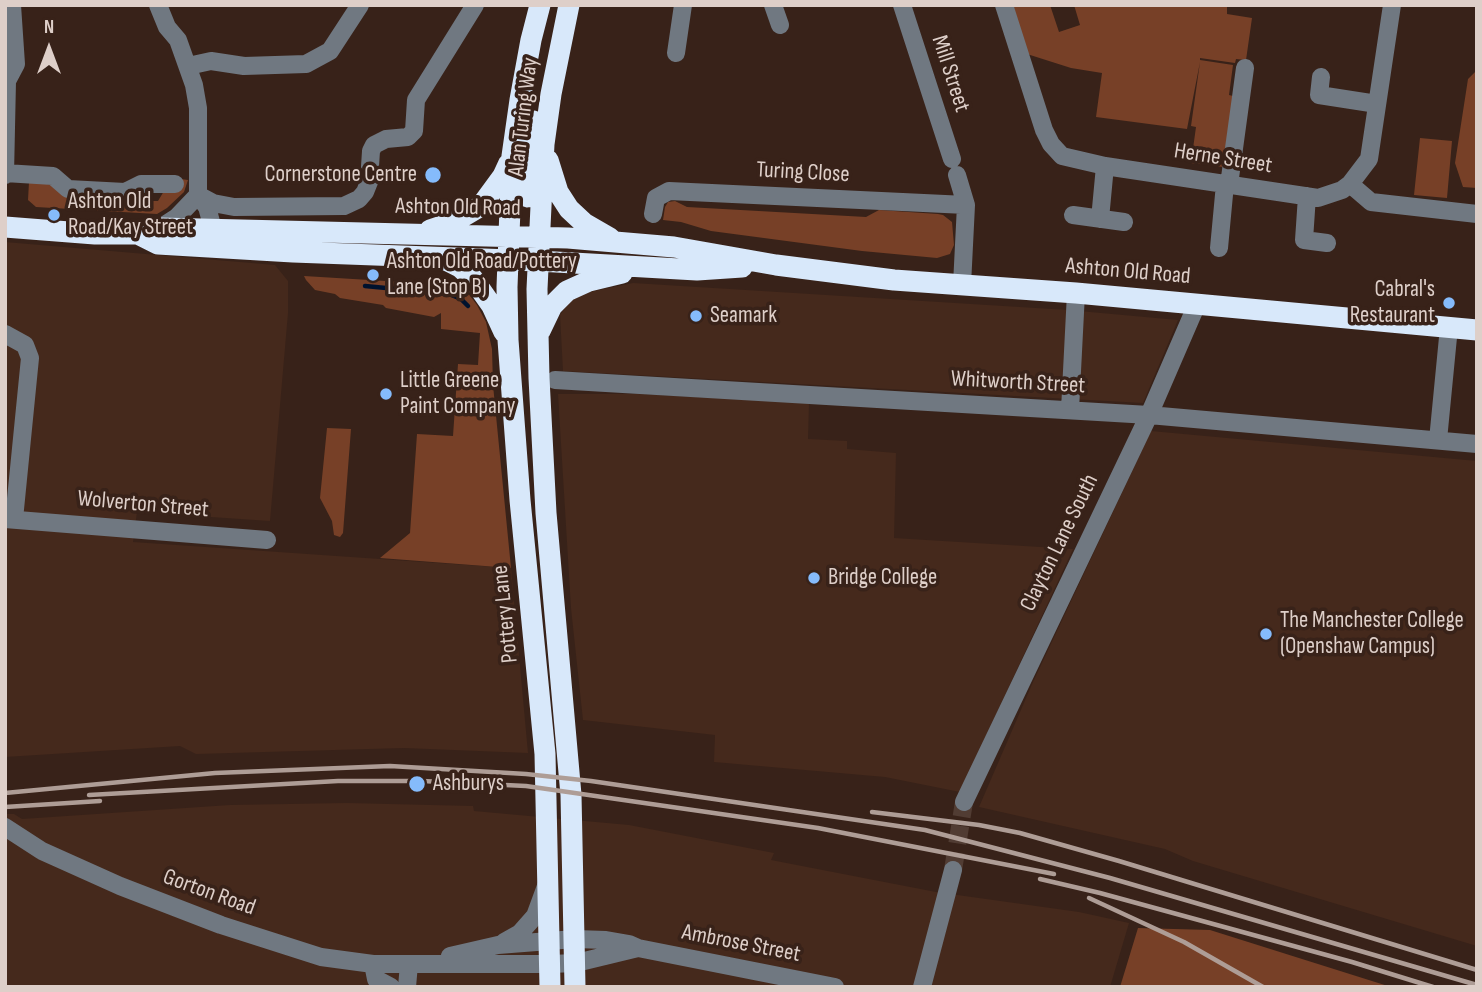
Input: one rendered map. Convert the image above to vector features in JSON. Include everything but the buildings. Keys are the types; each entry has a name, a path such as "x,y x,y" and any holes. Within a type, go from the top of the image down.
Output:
{"highway":[{"name":"Alan Turing Way","path":"523,236 513,156 522,88 540,5"},
{"name":"Alan Turing Way","path":"523,236 544,144 569,5"},
{"path":"523,236 529,151 536,113 549,48 564,29"},
{"path":"544,144 554,181 569,209 591,227 621,242"},
{"path":"411,234 444,226 481,206 503,176 513,156"},
{"name":"Ashton Old Road","path":"5,227 94,234 138,234 160,228 523,236 621,242 674,247 776,265 894,280 1076,293 1477,330"},
{"name":"Ashton Old Road","path":"138,234 158,244 442,258 697,270 776,265"},
{"name":"Pottery Lane","path":"523,236 523,261 508,340 520,500 545,754 550,987"},
{"name":"Pottery Lane","path":"523,236 523,261 538,337 546,513 571,794 575,987"},
{"path":"442,258 460,267 474,279 497,315 508,340"},
{"path":"523,261 522,348 531,503 534,621"},
{"path":"538,337 545,315 567,291 589,281 652,268"}],"street":[{"path":"12,5 16,64 7,81 5,174 52,176 68,189 124,192 141,184 176,184"},
{"path":"158,5 167,27 177,40 194,85 198,108 198,195 207,207 213,229"},
{"path":"188,65 211,61 244,66 306,64 330,51 360,5"},
{"path":"198,195 213,203 234,207 351,204 365,192 374,145 386,139 408,137 414,131 415,100 475,5"},
{"path":"676,53 683,5"},
{"path":"773,5 780,25"},
{"name":"Mill Street","path":"901,5 966,205"},
{"name":"Herne Street","path":"1004,5 1044,130 1051,144 1062,156 1105,166 1318,198 1350,184"},
{"path":"1392,5 1369,159 1350,184 1371,202 1477,214"},
{"path":"1219,248 1245,68"},
{"path":"1321,77 1319,95 1377,104"},
{"path":"1100,219 1105,166"},
{"name":"Turing Close","path":"653,214 656,198 669,191 966,205"},
{"path":"160,228 177,218 198,195"},
{"path":"1307,196 1304,240 1328,243"},
{"path":"962,285 966,205"},
{"path":"1073,215 1125,222"},
{"path":"1070,410 1076,293"},
{"name":"Clayton Lane South","path":"964,802 1149,415 1197,304"},
{"path":"1438,440 1449,327"},
{"name":"Wolverton Street","path":"5,334 25,345 30,358 10,519 267,540"},
{"name":"Whitworth Street","path":"555,380 1149,415 1477,444"},
{"name":"Gorton Road","path":"5,827 53,856 120,886 220,925 321,957 373,964 576,963"},
{"path":"922,987 953,870"},
{"path":"498,945 520,933 535,916 549,878"},
{"name":"Gorton Road","path":"409,964 498,945 575,939"},
{"name":"Ambrose Street","path":"575,939 629,944 835,987"},
{"name":"Ambrose Street","path":"576,963 638,948"},
{"path":"373,964 376,978 391,987"},
{"path":"407,987 409,964"}],"shaded area":[{"path":"1013,5 1050,5 1059,32 1080,25 1074,5 1227,5 1227,14 1252,18 1246,60 1236,59 1235,63 1200,58 1233,65 1229,95 1233,96 1223,167 1191,163 1196,127 1191,126 1200,62 1187,129 1096,117 1102,73 1071,68 1027,54"},
{"path":"1477,70 1477,188 1463,187 1455,163 1468,79"},
{"path":"1420,138 1452,141 1447,198 1414,195"},
{"path":"181,179 188,180 184,192 157,214 36,207 28,200 29,182 136,194 145,192 148,201 158,201 164,191"},
{"path":"675,201 687,207 866,217 879,210 938,214 952,222 954,245 950,254 937,258 711,231 663,220 668,202"},
{"path":"5,242 275,265 288,281 288,313 270,521 137,512 133,542 511,568 528,753 404,748 196,754 180,746 5,757"},
{"path":"304,276 451,285 468,293 477,305 486,322 492,349 493,385 511,568 380,558 410,533 417,434 453,436 458,364 478,365 480,333 441,329 441,313 434,317 340,298 335,294 315,290"},
{"path":"633,283 1068,310 1178,320 1143,403 563,371 560,315 574,295"},
{"name":"Bridge College","path":"558,394 639,394 809,403 808,439 847,441 847,449 896,453 894,538 1073,549 960,792 885,777 714,762 715,735 583,720 571,608"},
{"path":"327,428 351,429 343,533 340,537 334,535 332,521 320,498"},
{"name":"The Manchester College (Openshaw Campus)","path":"1151,431 1477,461 1477,946 1193,861 1165,849 979,807 1033,682"},
{"path":"347,803 473,806 474,811 629,825 774,853 771,860 936,892 1079,912 1129,923 1110,987 5,987 5,814 14,814 22,819 230,805"},
{"path":"1138,928 1210,930 1391,987 1120,987"}],"waterway":[{"path":"365,286 449,294 461,299 468,306"}],"tunnel":[{"path":"953,870 964,802"}],"railway":[{"path":"5,793 215,773 390,766 526,774 591,781 925,830 1110,878 1477,985"},
{"path":"89,795 338,781 422,781 526,786 818,828 1054,874"},
{"path":"5,807 100,801"},
{"path":"872,812 979,825 1020,833 1477,970"},
{"path":"1040,879 1352,962 1433,987"},
{"path":"1089,898 1184,942 1263,987"}],"place":[{"name":"Cornerstone Centre","path":"433,175"},
{"name":"Ashton Old Road/Kay Street","path":"54,215"},
{"name":"Ashton Old Road/Pottery Lane (Stop B)","path":"373,275"},
{"name":"Cabral's Restaurant","path":"1449,303"},
{"name":"Seamark","path":"696,316"},
{"name":"Little Greene Paint Company","path":"386,394"},
{"name":"Bridge College","path":"814,578"},
{"name":"The Manchester College (Openshaw Campus)","path":"1266,634"},
{"name":"Ashburys","path":"417,784"}]}
